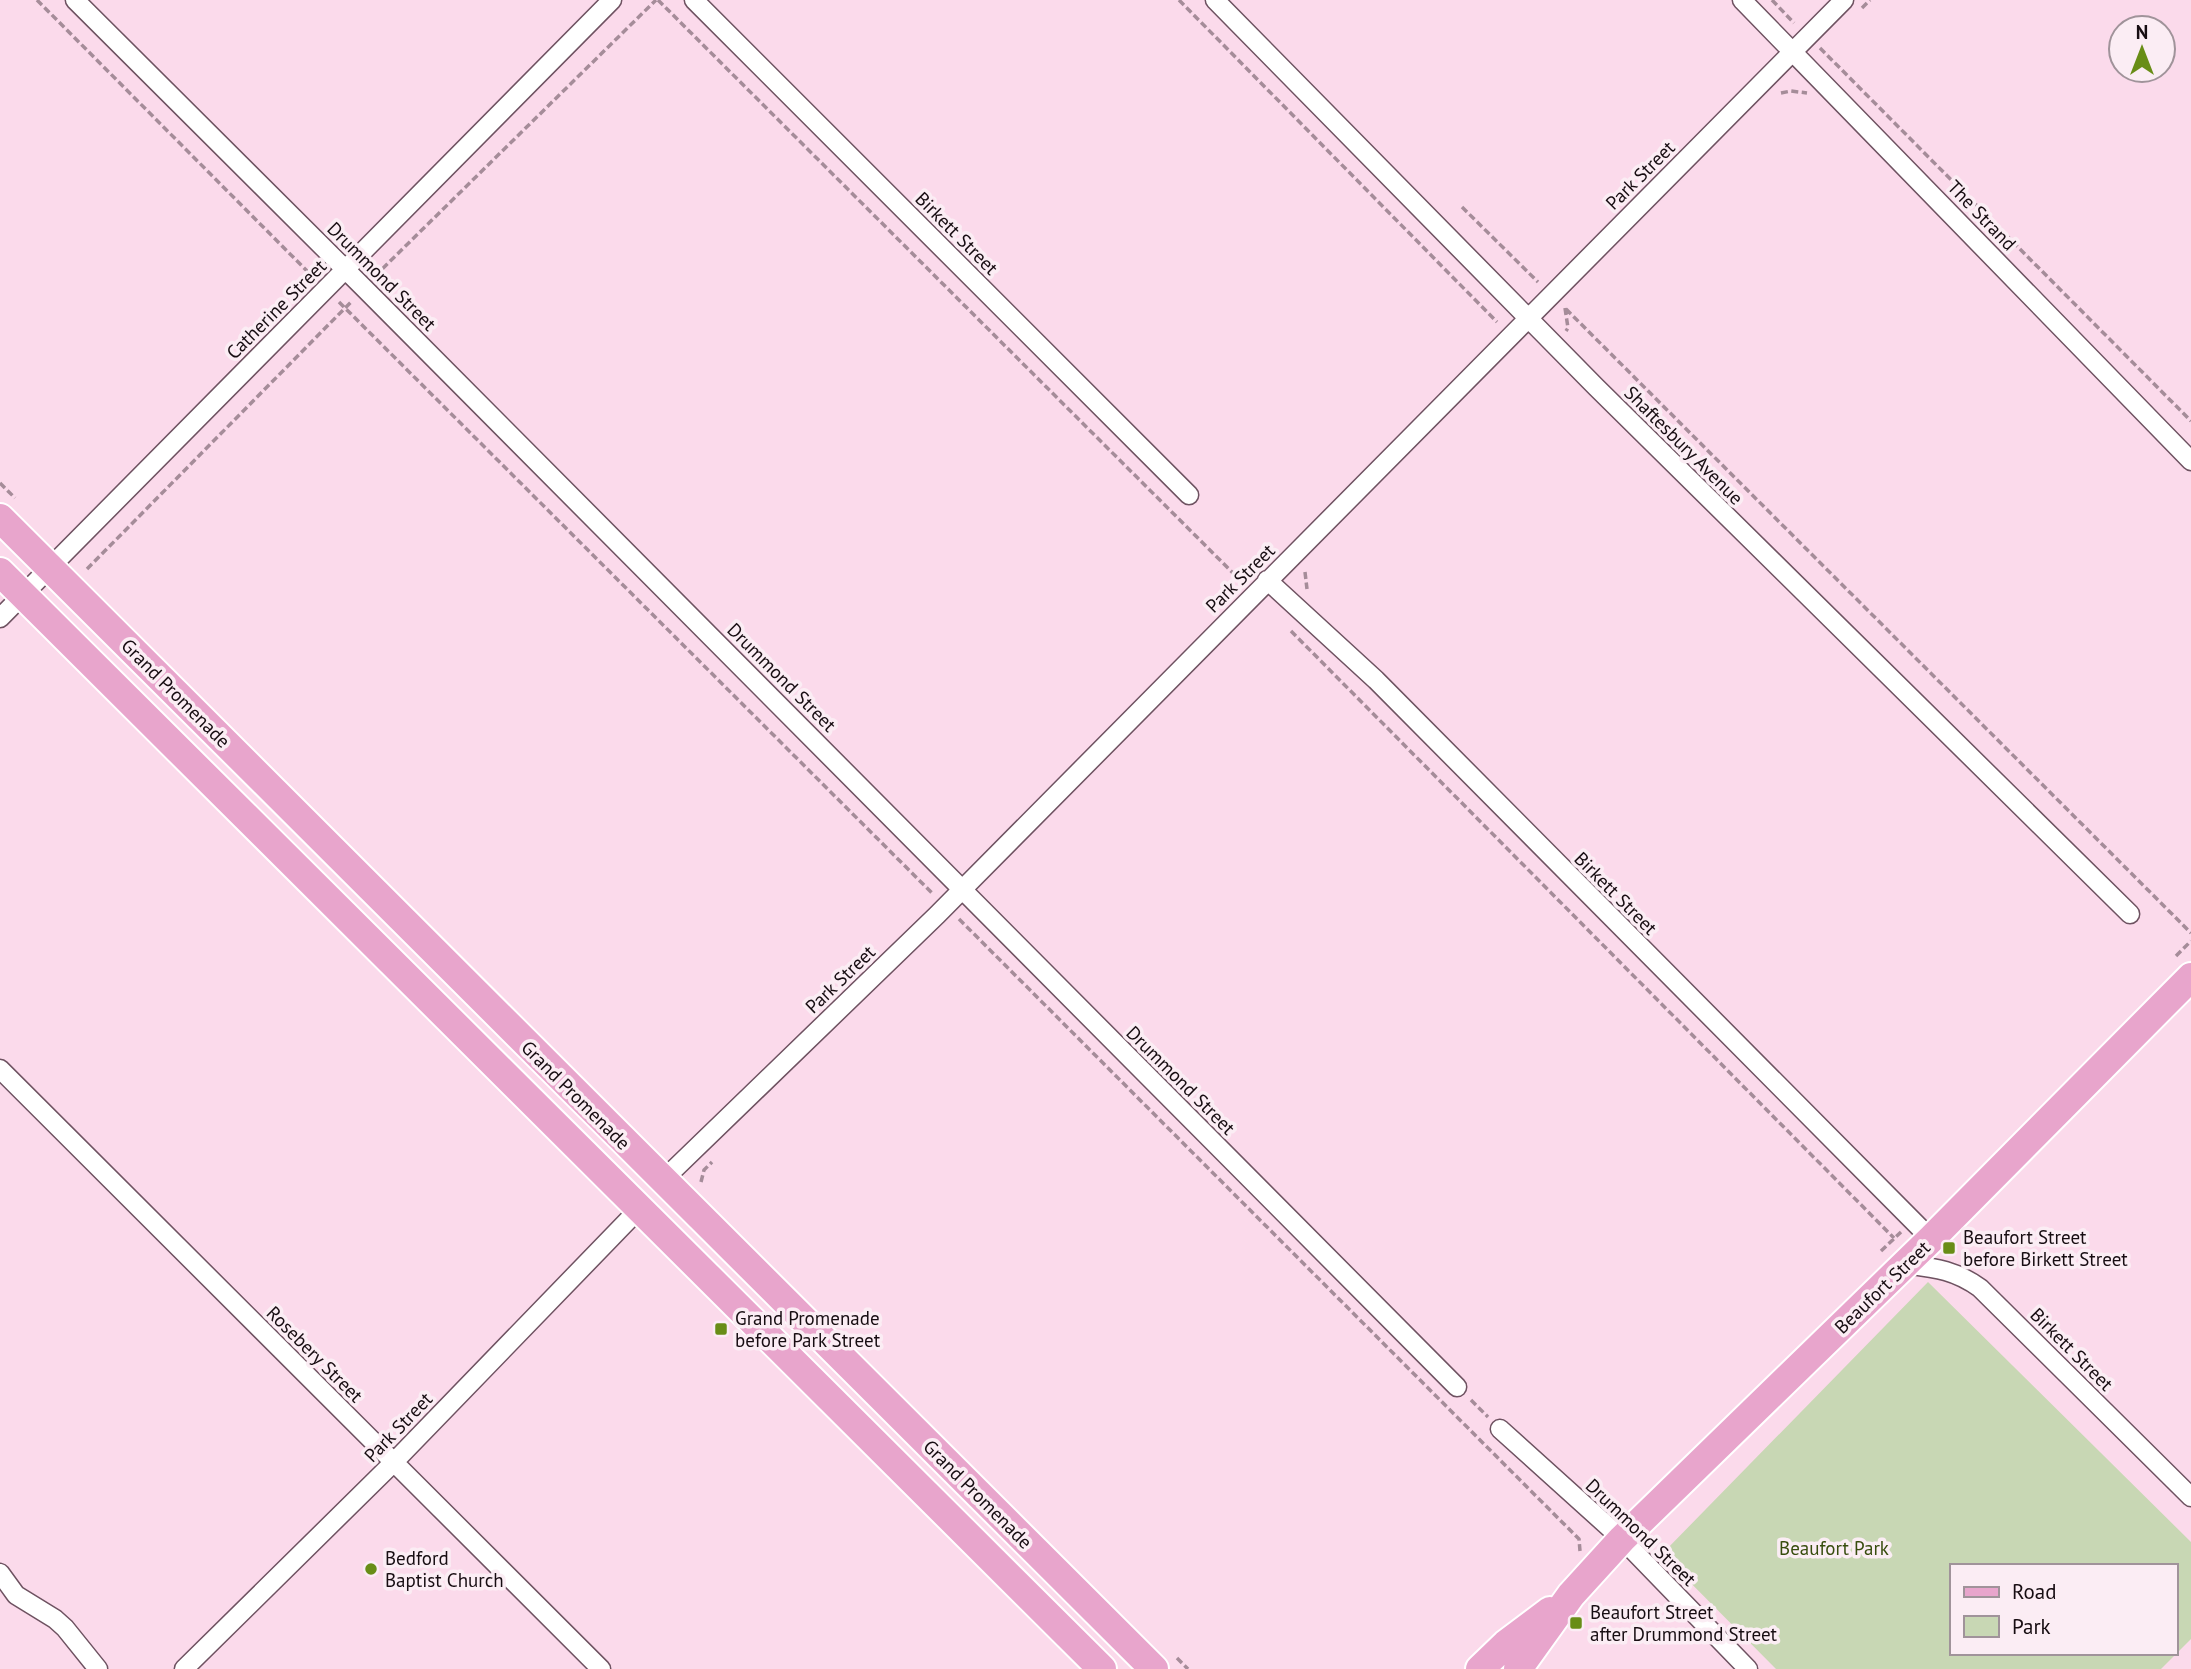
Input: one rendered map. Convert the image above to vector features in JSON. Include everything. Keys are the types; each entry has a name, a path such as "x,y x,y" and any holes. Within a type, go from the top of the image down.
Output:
{"main road":[{"name":"Grand Promenade","path":"0,519 1154,1669"},
{"name":"Grand Promenade","path":"0,572 1102,1669"},
{"name":"Beaufort Street","path":"1518,1669 1571,1595 1622,1539 1931,1239 2190,982"},
{"name":"Beaufort Street","path":"1480,1669 1506,1644 1571,1595"}],"street":[{"name":"Drummond Street","path":"75,0 346,269 1457,1387"},
{"name":"Catherine Street","path":"0,618 612,0"},
{"name":"Birkett Street","path":"694,0 1189,495"},
{"name":"Shaftesbury Avenue","path":"1215,0 1523,314 2130,914"},
{"name":"The Strand","path":"1742,0 2191,461"},
{"name":"Park Street","path":"662,1181 946,906 1254,594 1523,314 1551,295 1844,0"},
{"name":"Birkett Street","path":"1267,580 1376,680 1931,1239"},
{"name":"Rosebery Street","path":"0,1069 601,1669"},
{"name":"Park Street","path":"184,1669 394,1462 638,1210"},
{"name":"Birkett Street","path":"1905,1264 1936,1268 1964,1276 1980,1288 2191,1497"},
{"name":"Drummond Street","path":"1500,1429 1622,1539 1748,1669"},
{"path":"0,1573 16,1595 65,1628 97,1669"}],"path":[{"path":"37,0 1579,1539 1580,1553"},
{"path":"658,0 1254,594"},
{"path":"1179,0 1502,326 1523,314"},
{"path":"1772,0 2191,421"},
{"path":"1462,207 2191,933"},
{"path":"1287,627 1894,1238"},
{"path":"1457,1387 1500,1429"}],"green space":[{"name":"Beaufort Park","path":"1928,1282 2191,1542 2191,1639 2177,1653 2177,1564 1950,1564 1950,1655 2175,1655 2161,1669 1776,1669 1662,1554"}],"place":[{"name":"Beaufort Street before Birkett Street","path":"1949,1248"},
{"name":"Grand Promenade before Park Street","path":"721,1329"},
{"name":"Bedford Baptist Church","path":"371,1569"},
{"name":"Beaufort Street after Drummond Street","path":"1576,1623"}]}
